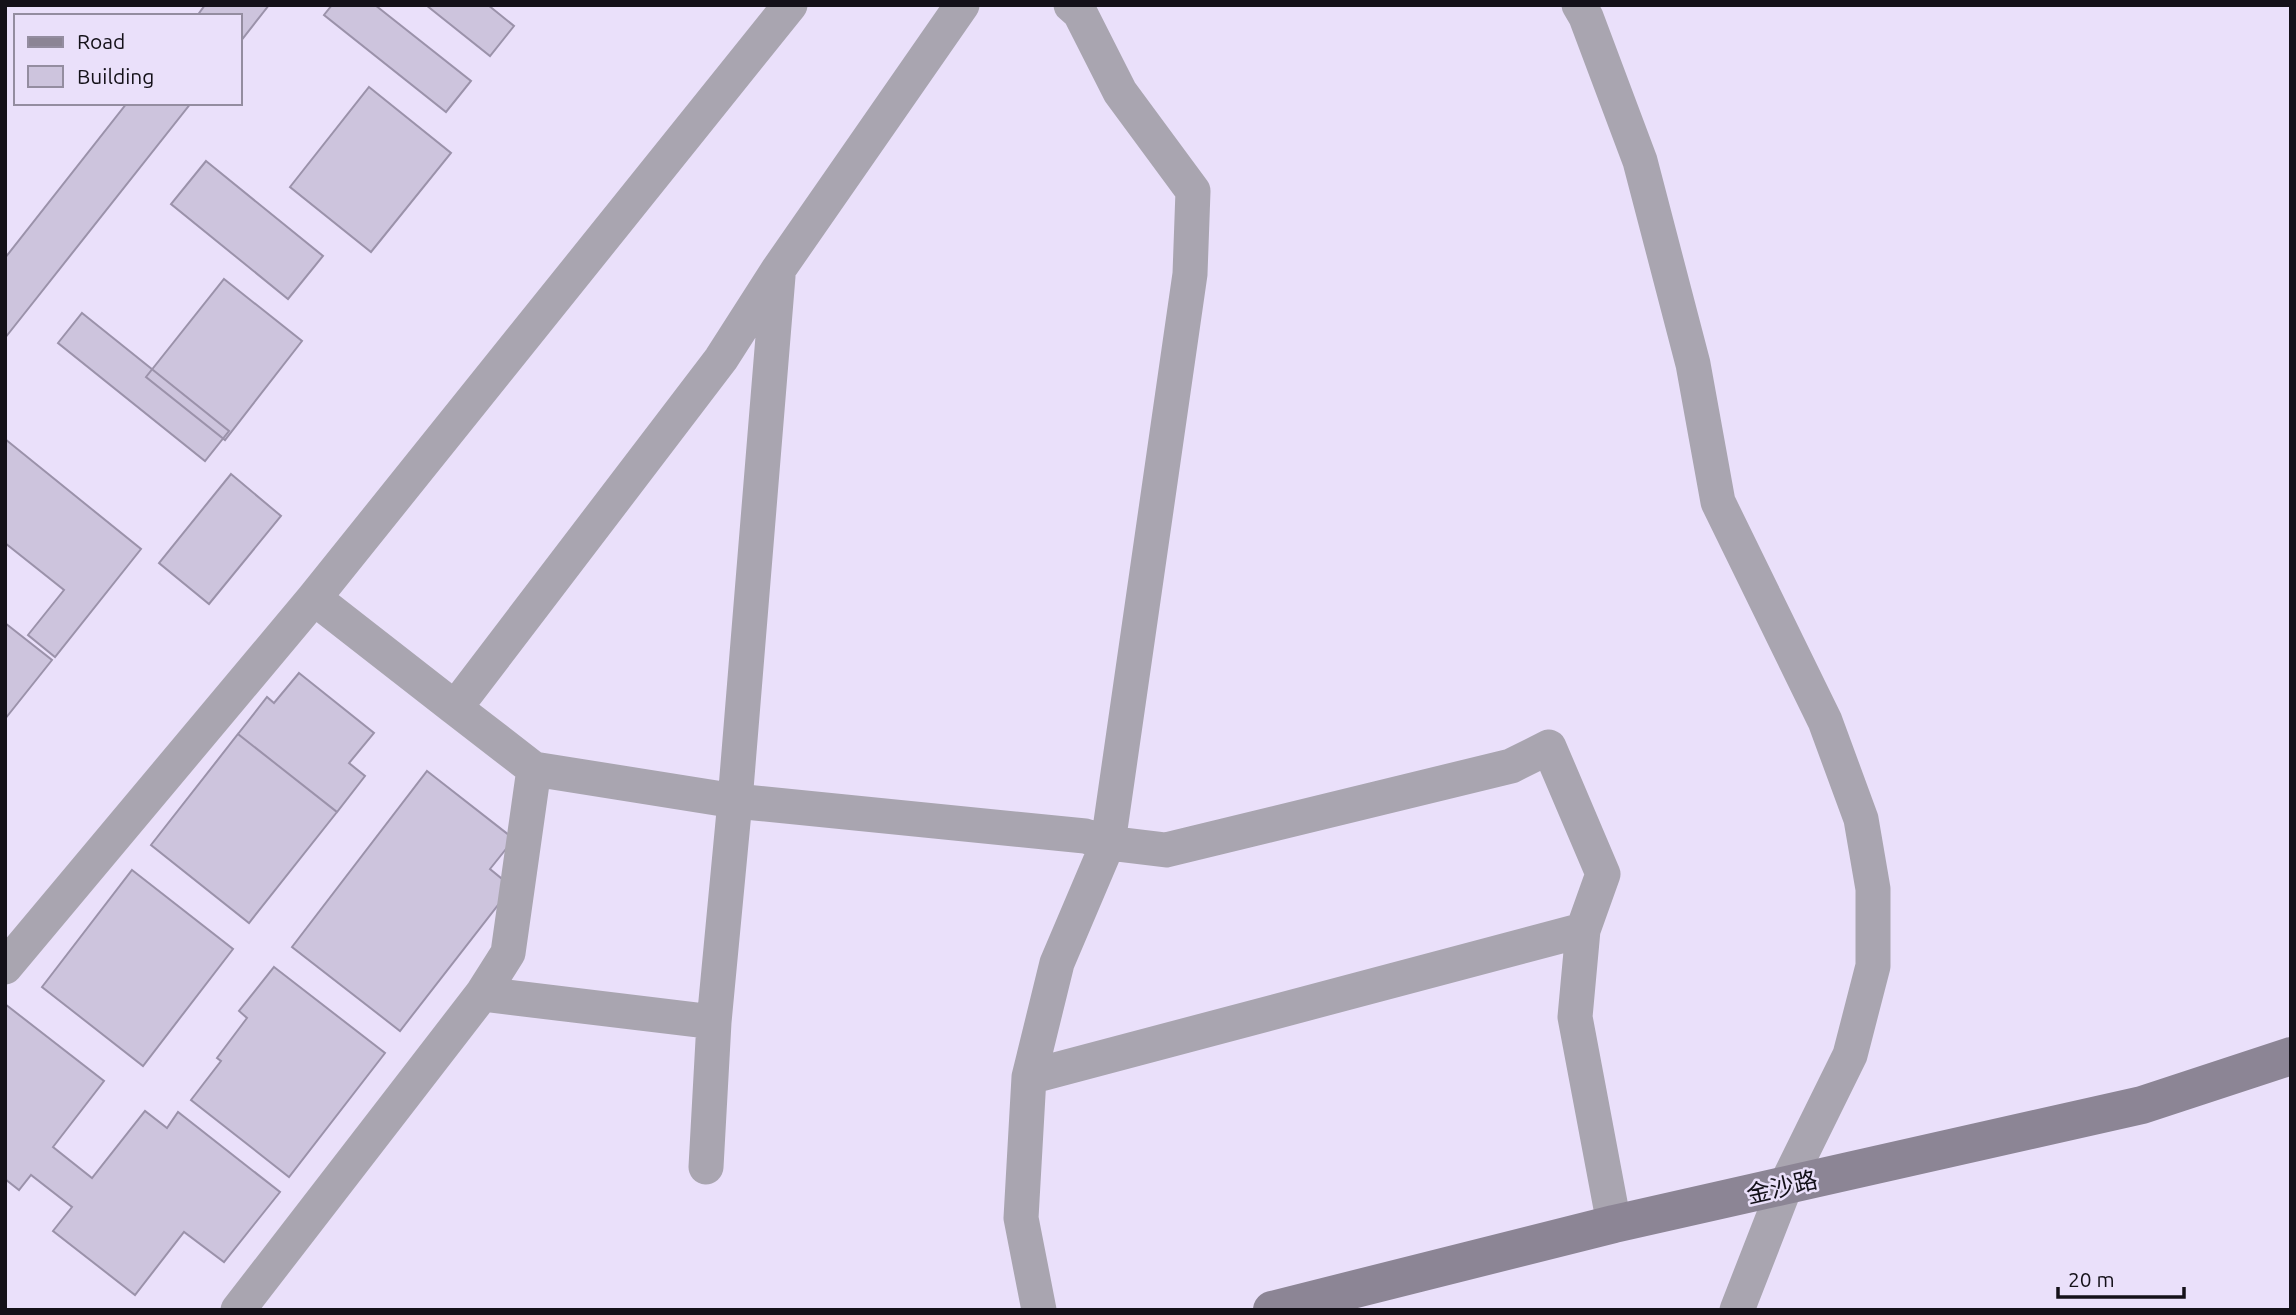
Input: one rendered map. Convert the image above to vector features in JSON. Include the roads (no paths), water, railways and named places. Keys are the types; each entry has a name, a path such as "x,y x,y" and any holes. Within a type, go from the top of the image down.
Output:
{"main road":[{"name":"金沙路","path":"1272,1310 1614,1224 2142,1105 2291,1056"}],"street":[{"path":"5,967 314,598 790,5"},
{"path":"455,708 721,359 778,270 962,5"},
{"path":"1039,1310 1021,1218 1029,1077 1057,963 1108,843 1190,274 1194,191 1120,92 1080,13 1071,5"},
{"path":"1579,5 1586,17 1640,161 1693,363 1718,502 1825,721 1861,818 1873,889 1873,966 1850,1055 1785,1187 1737,1310"},
{"path":"706,1167 714,1023 735,801 778,270"},
{"path":"314,598 534,769 735,801 1085,836 1108,843 1166,850 1511,766 1549,747 1603,874 1583,930 1575,1017 1614,1224"},
{"path":"238,1310 482,994 508,953 534,769"},
{"path":"1029,1077 1583,930"},
{"path":"482,994 714,1023"}]}
